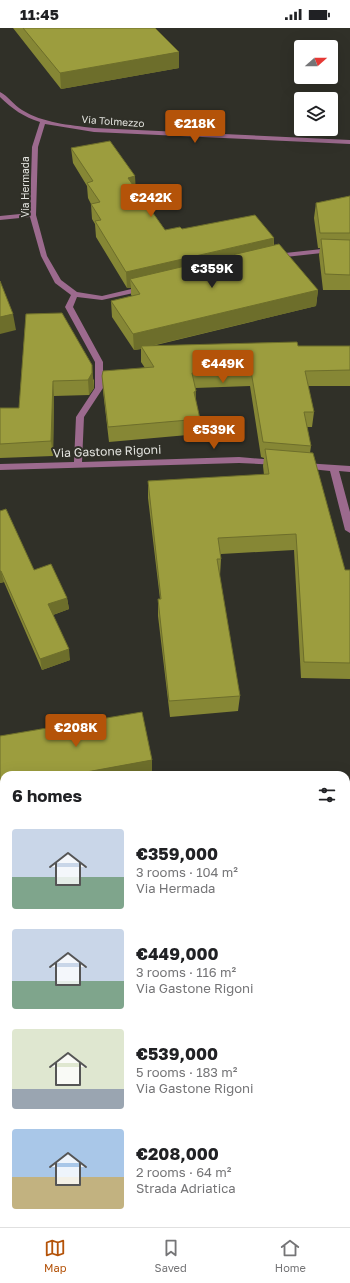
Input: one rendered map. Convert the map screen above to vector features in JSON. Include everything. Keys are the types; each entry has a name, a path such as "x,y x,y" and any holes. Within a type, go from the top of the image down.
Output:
{"street":[{"path":"0,94 13,108 24,115 43,121"},
{"name":"Via Tolmezzo","path":"43,121 64,127 94,130 350,142"},
{"name":"Via Hermada","path":"43,121 35,147 33,215 44,256 58,281 75,294 102,298 148,287"},
{"path":"0,218 33,215"},
{"path":"271,258 322,251 350,252"},
{"path":"75,294 69,307 98,362 99,388 80,417 78,464"},
{"name":"Via Gastone Rigoni","path":"0,467 239,460 350,469"},
{"path":"334,468 350,530"}],"building":[{"path":"23,28 155,28 179,52 60,73"},
{"path":"110,141 135,176 128,178 165,230 180,227 182,229 255,215 274,238 126,272 95,221 101,220 91,204 100,202 87,183 93,181 71,148"},
{"path":"350,196 350,233 320,233 316,203"},
{"path":"321,239 350,240 350,275 325,274"},
{"path":"279,244 318,290 133,334 111,301 140,294 130,279"},
{"path":"0,281 13,314 0,317"},
{"path":"62,313 92,365 92,373 88,380 53,381 51,441 0,444 0,408 19,408 26,314"},
{"path":"297,342 298,346 350,346 350,370 305,371 314,412 304,412 311,446 263,442 251,371 192,373 196,391 194,392 200,419 108,427 102,376 103,371 154,367 141,346"},
{"path":"265,449 313,453 345,570 350,570 350,663 304,662 296,534 218,538 221,559 217,559 240,696 169,701 158,599 161,599 148,481 269,474"},
{"path":"6,509 34,570 51,564 67,598 48,604 69,649 40,659 0,571 0,511"},
{"path":"142,712 152,760 92,771 0,771 0,736"}]}
